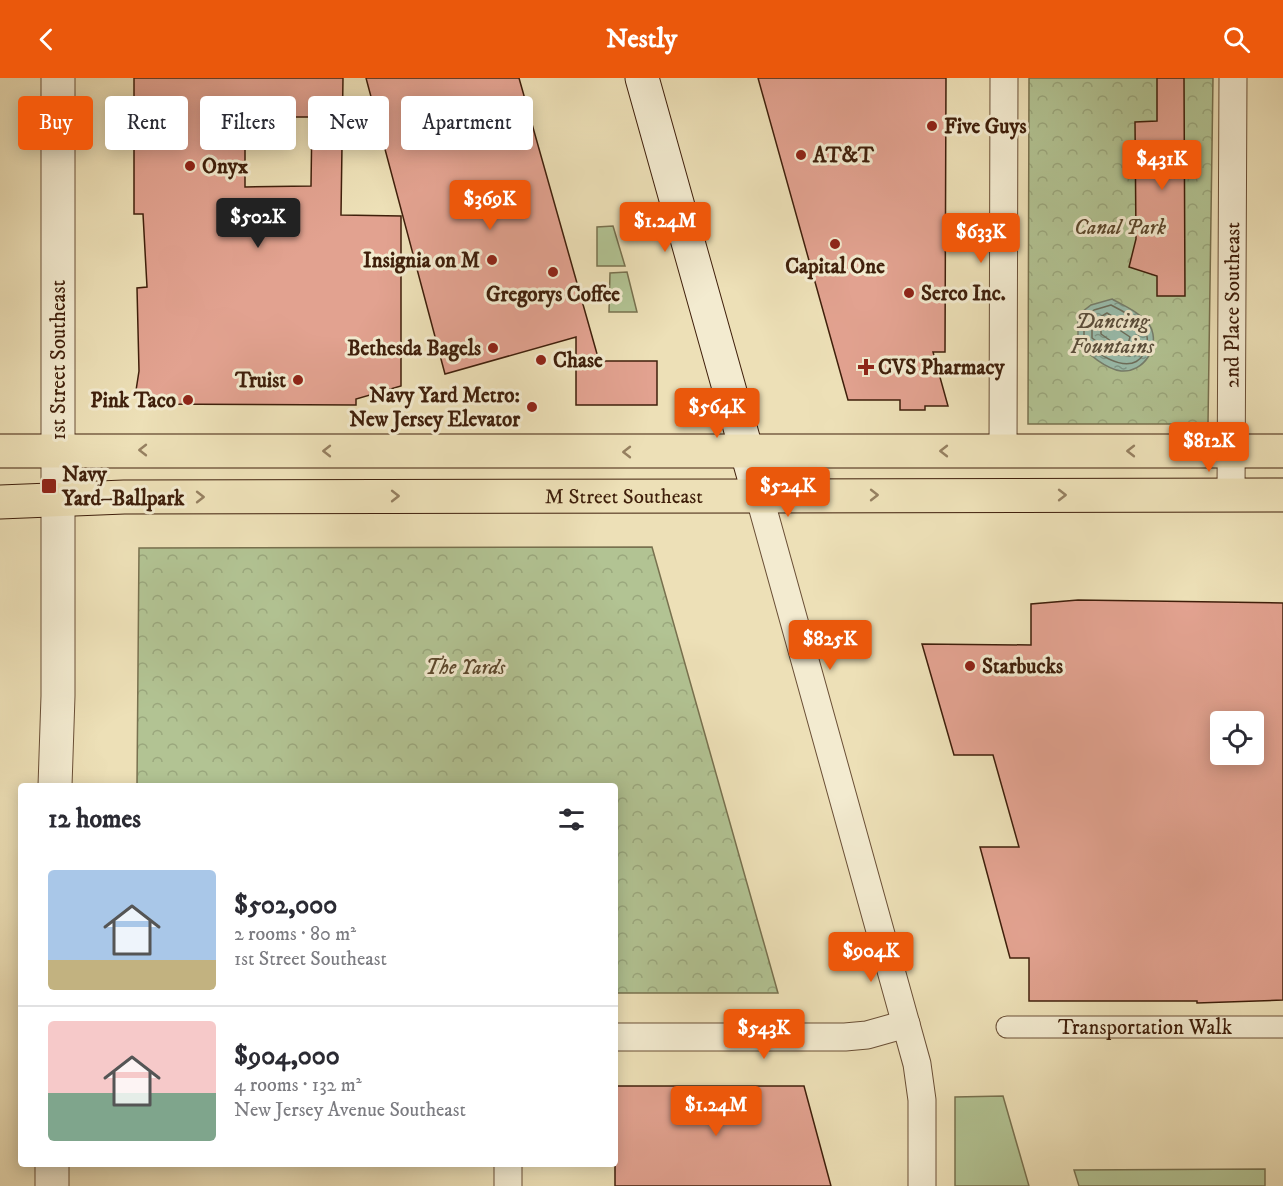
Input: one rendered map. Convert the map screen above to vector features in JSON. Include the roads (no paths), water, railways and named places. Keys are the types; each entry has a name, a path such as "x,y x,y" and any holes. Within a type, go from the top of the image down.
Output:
{"main road":[{"name":"M Street Southeast","path":"0,451 1283,451"},
{"name":"M Street Southeast","path":"0,502 57,499 759,495 1283,495"}],"street":[{"name":"1st Street Southeast","path":"55,783 58,696 58,78"},
{"path":"642,78 906,1024 920,1082 922,1186"},
{"path":"1003,451 1004,78"},
{"name":"2nd Place Southeast","path":"1232,495 1233,78"},
{"path":"618,1037 845,1037 867,1035 906,1024"},
{"name":"Transportation Walk","path":"1007,1026 1283,1027"},
{"path":"52,1167 52,1186"},
{"path":"507,1167 507,1186"}],"water":[{"name":"Dancing Fountains","path":"1112,299 1143,318 1153,334 1152,350 1137,368 1115,370 1092,356 1078,343 1078,315 1091,305"}],"place":[{"name":"Five Guys","path":"932,126"},
{"name":"AT&T","path":"801,155"},
{"name":"Onyx","path":"190,166"},
{"name":"Capital One","path":"835,244"},
{"name":"Insignia on M","path":"492,260"},
{"name":"Gregorys Coffee","path":"553,272"},
{"name":"Serco Inc.","path":"909,293"},
{"name":"Bethesda Bagels","path":"493,348"},
{"name":"Chase","path":"541,360"},
{"name":"CVS Pharmacy","path":"866,367"},
{"name":"Truist","path":"298,380"},
{"name":"Pink Taco","path":"188,400"},
{"name":"Navy Yard Metro: New Jersey Elevator","path":"532,407"},
{"name":"Navy Yard–Ballpark","path":"49,486"},
{"name":"Starbucks","path":"970,666"}],"park label":[{"name":"Canal Park","path":"1120,227"},
{"name":"The Yards","path":"465,667"}]}
